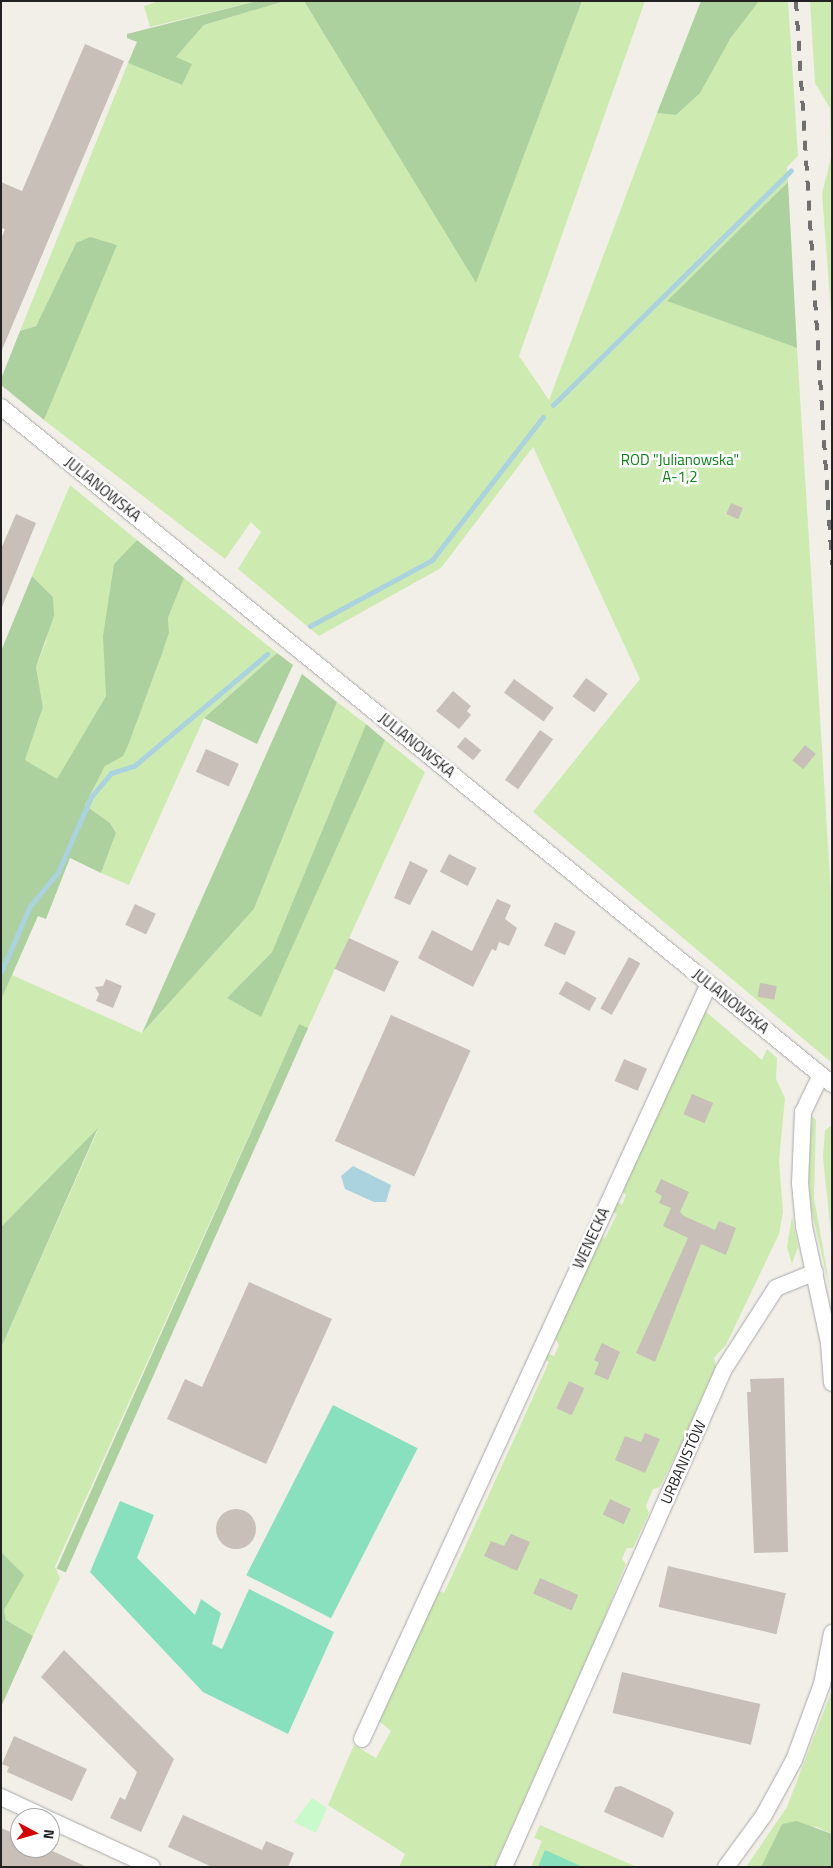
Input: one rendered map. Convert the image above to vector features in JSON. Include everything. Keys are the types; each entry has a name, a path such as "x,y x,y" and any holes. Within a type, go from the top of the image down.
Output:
{"street":[{"name":"JULIANOWSKA","path":"1,407 826,1080"},
{"name":"WENECKA","path":"362,1739 473,1493 709,984"},
{"path":"826,1080 803,1112 799,1149 801,1206 829,1342 832,1383"},
{"name":"URBANISTÓW","path":"504,1867 724,1369 776,1288 815,1272"},
{"path":"726,1867 764,1815 794,1760 822,1684 832,1633"},
{"path":"1,1797 25,1808"},
{"path":"60,1825 152,1867"}],"green space":[{"path":"159,1 257,1 150,27 144,6"},
{"path":"257,1 285,1 204,25 176,57 192,64 182,85 128,63 137,42 127,38 127,34"},
{"name":"ROD \"Julianowska\" A-1,2","path":"285,1 304,1 476,282 582,1 645,1 519,356 549,400 657,113 676,115 757,2 788,1 798,156 787,167 788,182 668,301 797,348 832,909 832,1063 533,812 640,679 533,447 441,568 319,636 238,569 261,532 251,522 225,559 44,420 116,244 76,243 36,326 20,331 128,63 182,85 176,57 204,25"},
{"path":"304,1 582,1 476,283"},
{"path":"701,1 759,1 730,39 700,93 676,115 657,113"},
{"path":"810,1 832,1 832,325 822,194 831,157 830,108 815,83"},
{"path":"788,182 797,348 667,301"},
{"path":"90,237 117,245 44,420 1,385 1,379 20,331 36,326 76,243"},
{"path":"70,485 137,540 114,564 106,696 57,780 25,760 43,707 36,667 46,642 53,597 32,576"},
{"path":"137,540 184,578 168,618 169,633 163,651 129,743 123,756 105,766 85,805 110,823 116,833 101,873 70,858 46,919 38,916 1,1000 1,651 32,576 53,597 54,616 36,667 43,707 25,760 57,779 106,696 103,636 114,564"},
{"path":"184,578 277,653 204,718 129,885 101,873 116,833 110,823 85,805 105,766 129,743 169,633 168,618"},
{"path":"277,653 293,665 257,744 204,718"},
{"path":"302,674 337,702 254,909 142,1033"},
{"path":"337,702 366,724 272,952 227,998 261,1016 385,740 425,772 308,1028 299,1024 55,1567 60,1578 33,1636 6,1620 4,1610 23,1575 1,1552 1,1348 98,1130 1,1227 1,1000 12,975 142,1033 254,909"},
{"path":"366,724 385,740 261,1017 227,998 272,952"},
{"path":"704,1010 762,1060 767,1049 777,1058 776,1079 785,1098 779,1161 783,1212 779,1234 726,1345 714,1358 716,1366 660,1487 653,1489 646,1506 649,1513 633,1548 627,1548 622,1559 626,1564 595,1640 494,1867 399,1867 405,1854 328,1805 354,1745 376,1758 391,1731 379,1721 434,1588 444,1593 549,1362 545,1360 548,1354 554,1356 559,1345 555,1338 601,1237 605,1238 617,1214 612,1212 617,1202 622,1205 626,1195 622,1191"},
{"path":"299,1024 308,1028 66,1573 57,1568"},
{"path":"812,1116 816,1120 814,1197 831,1294 811,1209 808,1166"},
{"path":"832,1125 832,1244 823,1157 825,1130"},
{"path":"98,1128 1,1348 1,1227"},
{"path":"792,1216 798,1247 792,1264 787,1247"},
{"path":"333,1405 418,1448 331,1618 246,1575"},
{"path":"120,1501 154,1515 137,1558 195,1615 201,1599 221,1613 212,1644 222,1649 249,1589 334,1632 288,1734 203,1692 90,1572"},
{"path":"1,1552 24,1575 4,1610 6,1620 33,1636 1,1707"},
{"path":"832,1690 832,1834 817,1827 782,1824 761,1867 746,1867 787,1807"},
{"path":"312,1798 327,1808 316,1833 294,1822"},
{"path":"797,1821 832,1834 832,1867 761,1867 782,1824"},
{"path":"540,1825 637,1867 531,1867 542,1841 534,1838"},
{"path":"545,1850 583,1867 538,1867"}],"water":[{"path":"353,1166 391,1185 386,1202 374,1202 345,1189 341,1176"}],"building":[{"path":"85,44 124,61 1,352 1,239 5,229 1,228 1,182 22,191"},
{"path":"731,503 743,508 738,519 726,514"},
{"path":"16,514 36,523 2,607 1,549"},
{"path":"586,678 608,694 594,712 572,697"},
{"path":"514,679 554,708 544,722 504,693"},
{"path":"453,691 471,706 467,711 471,715 459,729 436,711"},
{"path":"540,730 553,739 518,789 505,780"},
{"path":"465,737 481,750 473,760 457,747"},
{"path":"805,745 816,754 803,769 792,761"},
{"path":"206,749 239,764 229,786 196,772"},
{"path":"449,854 477,868 468,886 440,872"},
{"path":"410,861 428,870 410,905 394,898"},
{"path":"497,899 511,905 505,919 517,928 509,946 499,942 496,951 492,949 473,987 418,958 432,930 472,951"},
{"path":"135,904 156,914 146,935 125,925"},
{"path":"555,922 576,932 565,955 544,946"},
{"path":"349,938 399,961 384,992 335,969"},
{"path":"629,957 640,963 612,1015 600,1009"},
{"path":"106,979 122,986 113,1008 96,1001 99,994 95,987 103,986"},
{"path":"566,981 597,998 589,1011 559,994"},
{"path":"760,983 777,986 774,1000 758,997"},
{"path":"391,1015 470,1050 414,1176 335,1141"},
{"path":"624,1059 647,1069 638,1091 615,1081"},
{"path":"692,1094 713,1103 705,1123 683,1114"},
{"path":"661,1179 689,1192 680,1212 684,1216 715,1230 719,1221 736,1228 726,1255 701,1244 655,1362 636,1353 688,1238 663,1226 671,1208 659,1203 662,1196 655,1192"},
{"path":"249,1282 332,1319 266,1464 167,1419 185,1379 202,1387"},
{"path":"602,1343 620,1352 608,1380 594,1374 599,1363 594,1360"},
{"path":"784,1378 788,1552 754,1553 747,1392 751,1392 750,1379"},
{"path":"569,1381 584,1388 572,1415 556,1408"},
{"path":"645,1433 660,1439 645,1473 615,1460 625,1436 641,1442"},
{"path":"610,1499 631,1509 624,1524 603,1514"},
{"path":"240,1509 247,1512 253,1518 256,1529 255,1537 247,1546 240,1549 232,1549 225,1546 217,1537 216,1525 219,1518 228,1510"},
{"path":"511,1534 530,1542 517,1571 484,1556 491,1541 504,1546"},
{"path":"668,1566 786,1593 776,1634 659,1607"},
{"path":"540,1578 578,1595 571,1611 533,1594"},
{"path":"64,1650 174,1759 141,1832 110,1818 120,1797 125,1800 137,1772 41,1677"},
{"path":"622,1672 760,1704 751,1745 613,1713"},
{"path":"14,1736 87,1769 72,1801 7,1772 9,1767 2,1764"},
{"path":"621,1786 670,1809 674,1813 663,1838 604,1812 615,1787"},
{"path":"183,1815 262,1850 266,1841 294,1853 288,1867 212,1867 168,1847"},
{"path":"1,1828 10,1832 10,1858 60,1858 60,1854 87,1867 1,1867"}],"waterway":[{"path":"553,405 791,170"},
{"path":"310,626 432,560 543,417"},
{"path":"1,972 30,906 58,872 91,797 111,773 134,766 267,654"}],"railway":[{"path":"796,1 832,565"}]}
